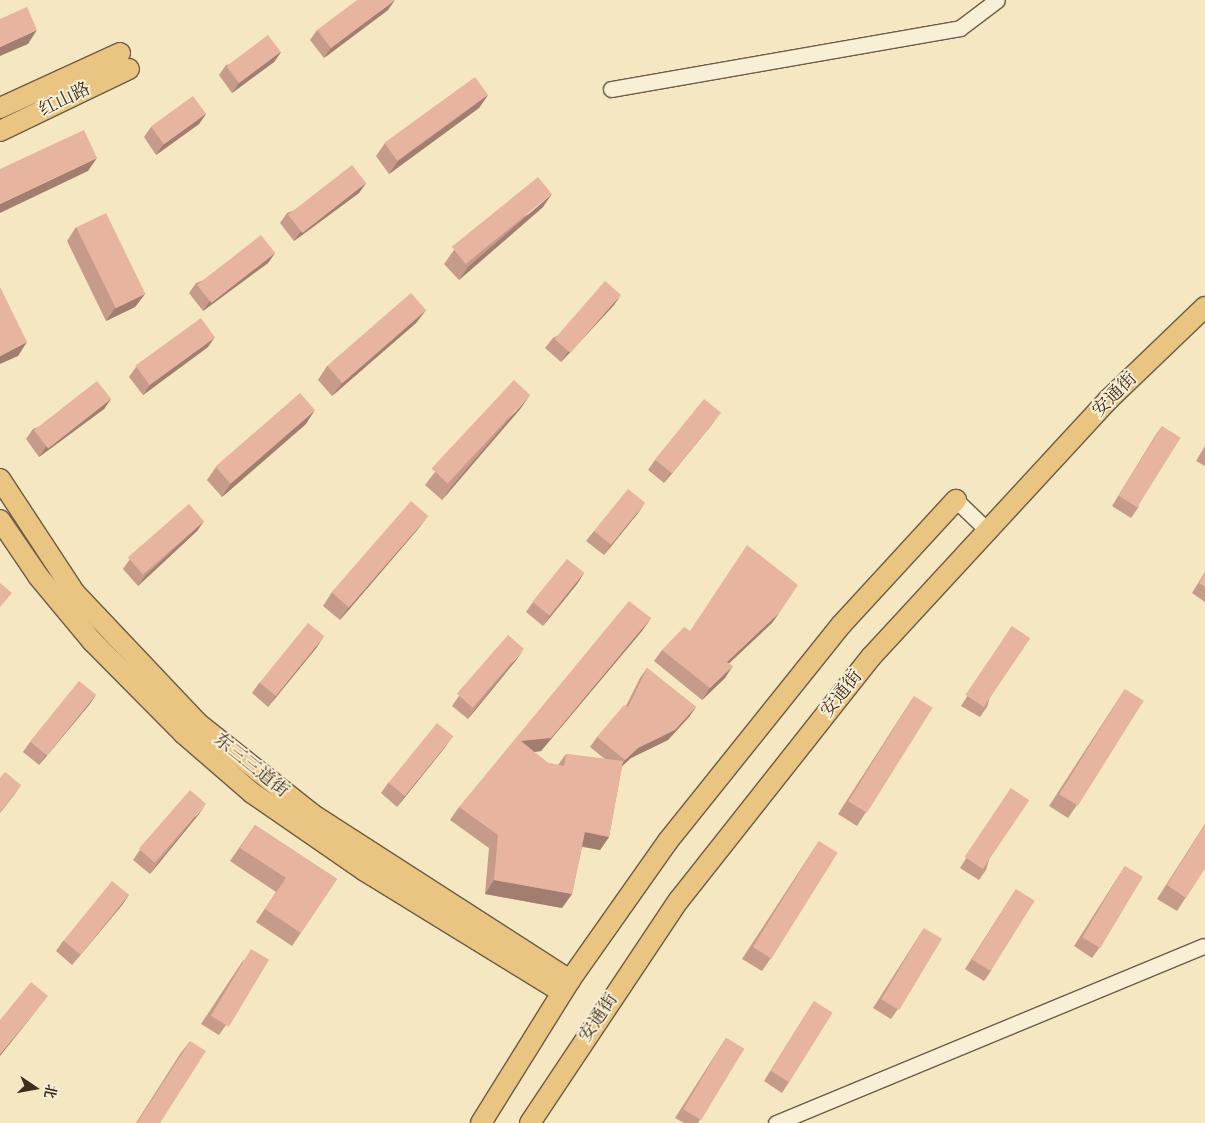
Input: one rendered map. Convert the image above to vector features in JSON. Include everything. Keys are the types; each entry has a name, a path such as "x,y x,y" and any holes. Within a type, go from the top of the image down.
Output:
{"main road":[{"name":"红山路","path":"0,108 124,61 0,131"},
{"name":"安通街","path":"530,1123 674,909 748,809 872,657 1109,399 1205,307"},
{"name":"东三三道街","path":"0,479 75,594 199,724 312,814 566,986"},
{"path":"481,1123 566,986 719,775 885,573 956,500"},
{"name":"东三三道街","path":"0,520 38,576 92,641 184,734 252,793 365,871 566,986"}],"street":[{"path":"611,89 960,28 997,0"},
{"path":"956,500 987,530"},
{"path":"776,1123 1203,946"}],"building":[{"path":"357,0 395,0 331,48 317,30"},
{"path":"27,7 37,30 0,47 0,19"},
{"path":"268,35 281,52 239,83 226,66"},
{"path":"475,77 488,95 397,161 384,143"},
{"path":"193,96 206,114 164,144 151,127"},
{"path":"84,130 97,158 0,204 0,169"},
{"path":"352,165 366,183 302,233 288,215"},
{"path":"538,177 552,194 466,264 452,247"},
{"path":"106,213 145,294 116,308 76,227"},
{"path":"261,235 275,253 211,303 197,285"},
{"path":"605,281 621,295 570,353 554,339"},
{"path":"0,287 27,342 0,356"},
{"path":"411,293 426,310 342,383 327,366"},
{"path":"201,318 215,337 150,385 135,366"},
{"path":"514,380 530,395 448,483 431,468"},
{"path":"97,381 111,399 48,448 34,430"},
{"path":"300,393 315,410 231,484 215,466"},
{"path":"704,399 721,413 672,473 655,460"},
{"path":"1162,426 1181,438 1137,507 1119,496"},
{"path":"628,489 645,503 611,545 594,531"},
{"path":"411,501 428,516 349,607 332,592"},
{"path":"189,504 204,521 143,574 128,557"},
{"path":"747,545 798,585 780,612 727,662 733,666 710,688 662,650 684,627 690,631"},
{"path":"567,559 584,573 549,616 532,602"},
{"path":"1205,573 1205,587 1199,583"},
{"path":"0,583 12,593 0,607"},
{"path":"629,601 651,618 551,738 521,741 548,763 564,766 566,754 623,761 609,837 585,832 572,894 494,880 498,835 459,807"},
{"path":"308,623 324,636 276,696 260,683"},
{"path":"1012,626 1030,638 984,707 966,695"},
{"path":"508,635 524,649 473,708 457,694"},
{"path":"647,668 696,707 675,730 638,748 625,760 597,737 624,705 628,707"},
{"path":"79,681 96,695 47,755 30,742"},
{"path":"1125,689 1144,701 1078,806 1059,794"},
{"path":"914,696 933,708 867,813 848,801"},
{"path":"437,723 453,736 405,796 389,783"},
{"path":"5,772 21,785 0,812 0,778"},
{"path":"1011,788 1029,800 983,869 965,857"},
{"path":"190,790 206,804 155,863 139,849"},
{"path":"255,825 337,879 301,933 265,909 286,878 240,848"},
{"path":"1205,825 1205,868 1186,898 1167,885"},
{"path":"819,841 838,853 771,959 753,947"},
{"path":"1125,866 1143,877 1100,948 1082,937"},
{"path":"112,881 129,895 81,955 64,941"},
{"path":"1016,889 1035,901 991,971 972,959"},
{"path":"924,928 942,939 899,1010 881,999"},
{"path":"251,949 269,960 229,1027 211,1016"},
{"path":"31,982 48,996 0,1054 0,1020"},
{"path":"814,1001 833,1013 789,1082 771,1071"},
{"path":"726,1038 744,1049 701,1120 683,1109"},
{"path":"190,1041 206,1051 160,1123 137,1123"}]}
